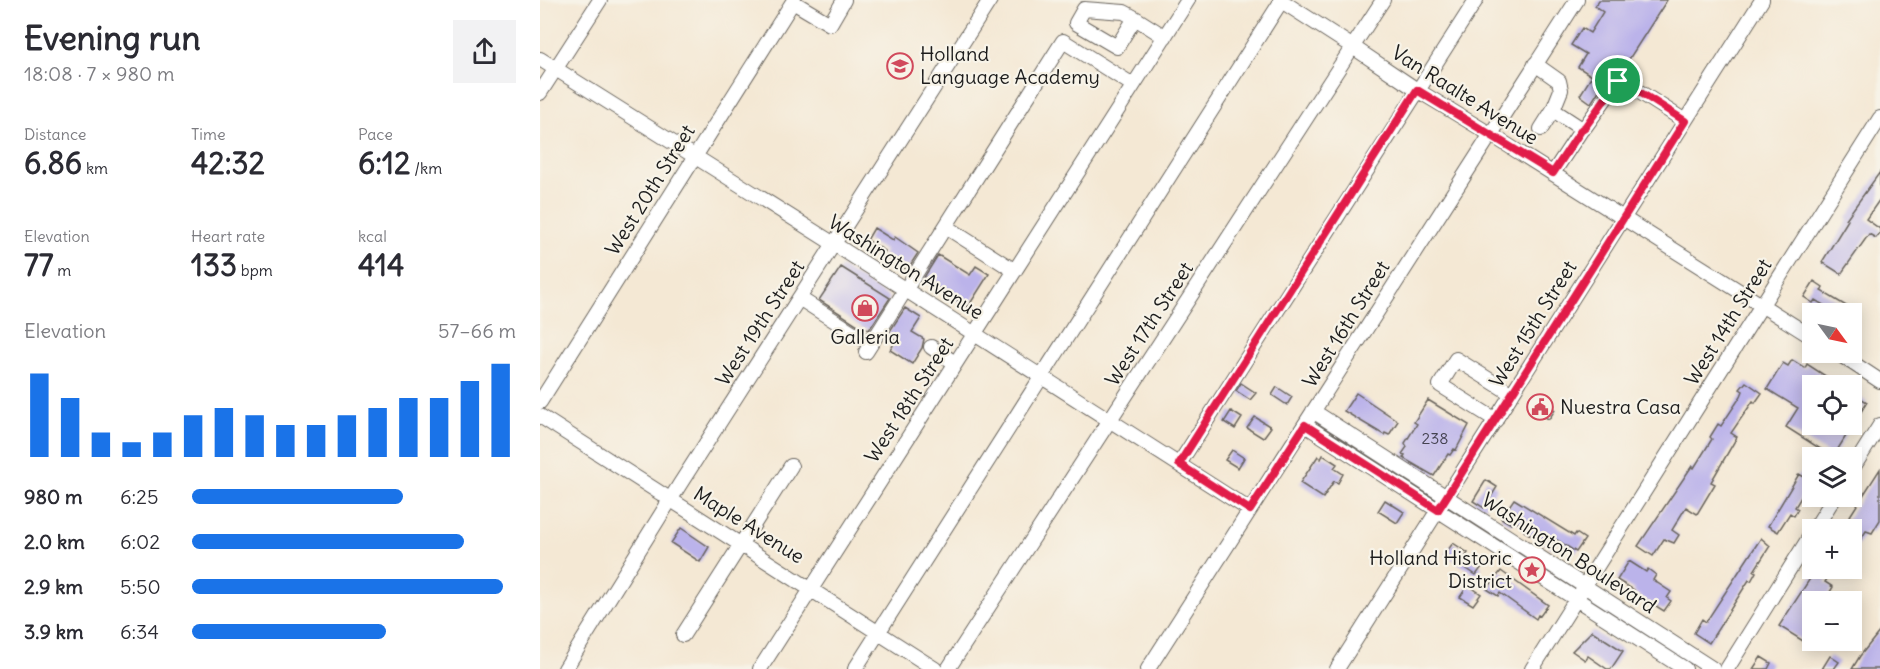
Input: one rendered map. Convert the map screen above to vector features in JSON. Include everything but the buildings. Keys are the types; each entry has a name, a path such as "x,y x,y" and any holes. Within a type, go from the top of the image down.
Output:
{"street":[{"path":"540,93 600,0"},
{"path":"794,1 830,24 844,0"},
{"name":"West 19th Street","path":"565,669 670,499 990,0"},
{"name":"West 18th Street","path":"760,669 1188,0"},
{"path":"855,669 1281,0"},
{"name":"Van Raalte Avenue","path":"1281,0 1417,90 1802,331"},
{"name":"West 17th Street","path":"948,669 1383,0"},
{"path":"1179,464 1476,0"},
{"name":"West 16th Street","path":"1148,669 1577,0"},
{"name":"West 15th Street","path":"1337,669 1762,0"},
{"name":"West 20th Street","path":"540,402 794,1"},
{"path":"799,298 868,348 1084,9 1124,12 1165,37"},
{"path":"1076,23 1117,47 1135,18"},
{"path":"1064,41 1133,85"},
{"name":"Washington Avenue","path":"540,59 834,243 1250,510"},
{"path":"1535,64 1559,81 1561,90 1553,110 1541,129"},
{"path":"1553,173 1618,81 1627,84 1685,121"},
{"path":"1553,110 1582,129"},
{"name":"West 14th Street","path":"1532,669 1880,118"},
{"path":"946,227 1015,270"},
{"path":"931,347 955,363"},
{"path":"1496,420 1440,385 1456,359 1512,394"},
{"path":"1853,363 1880,381"},
{"name":"Washington Boulevard","path":"1313,411 1713,669"},
{"name":"Maple Avenue","path":"540,416 812,588 935,669"},
{"name":"Washington Boulevard","path":"1305,425 1685,669"},
{"path":"1862,454 1880,425"},
{"path":"683,634 791,466"},
{"path":"1727,669 1802,549"}],"place":[{"name":"Holland Language Academy","path":"900,66"},
{"name":"Galleria","path":"865,308"},
{"name":"Nuestra Casa","path":"1540,407"},
{"name":"Holland Historic District","path":"1532,570"}],"route":[{"path":"1618,81 1623,81 1685,121 1438,510 1305,425 1250,510 1179,464 1417,90 1553,173 1618,81"}]}
